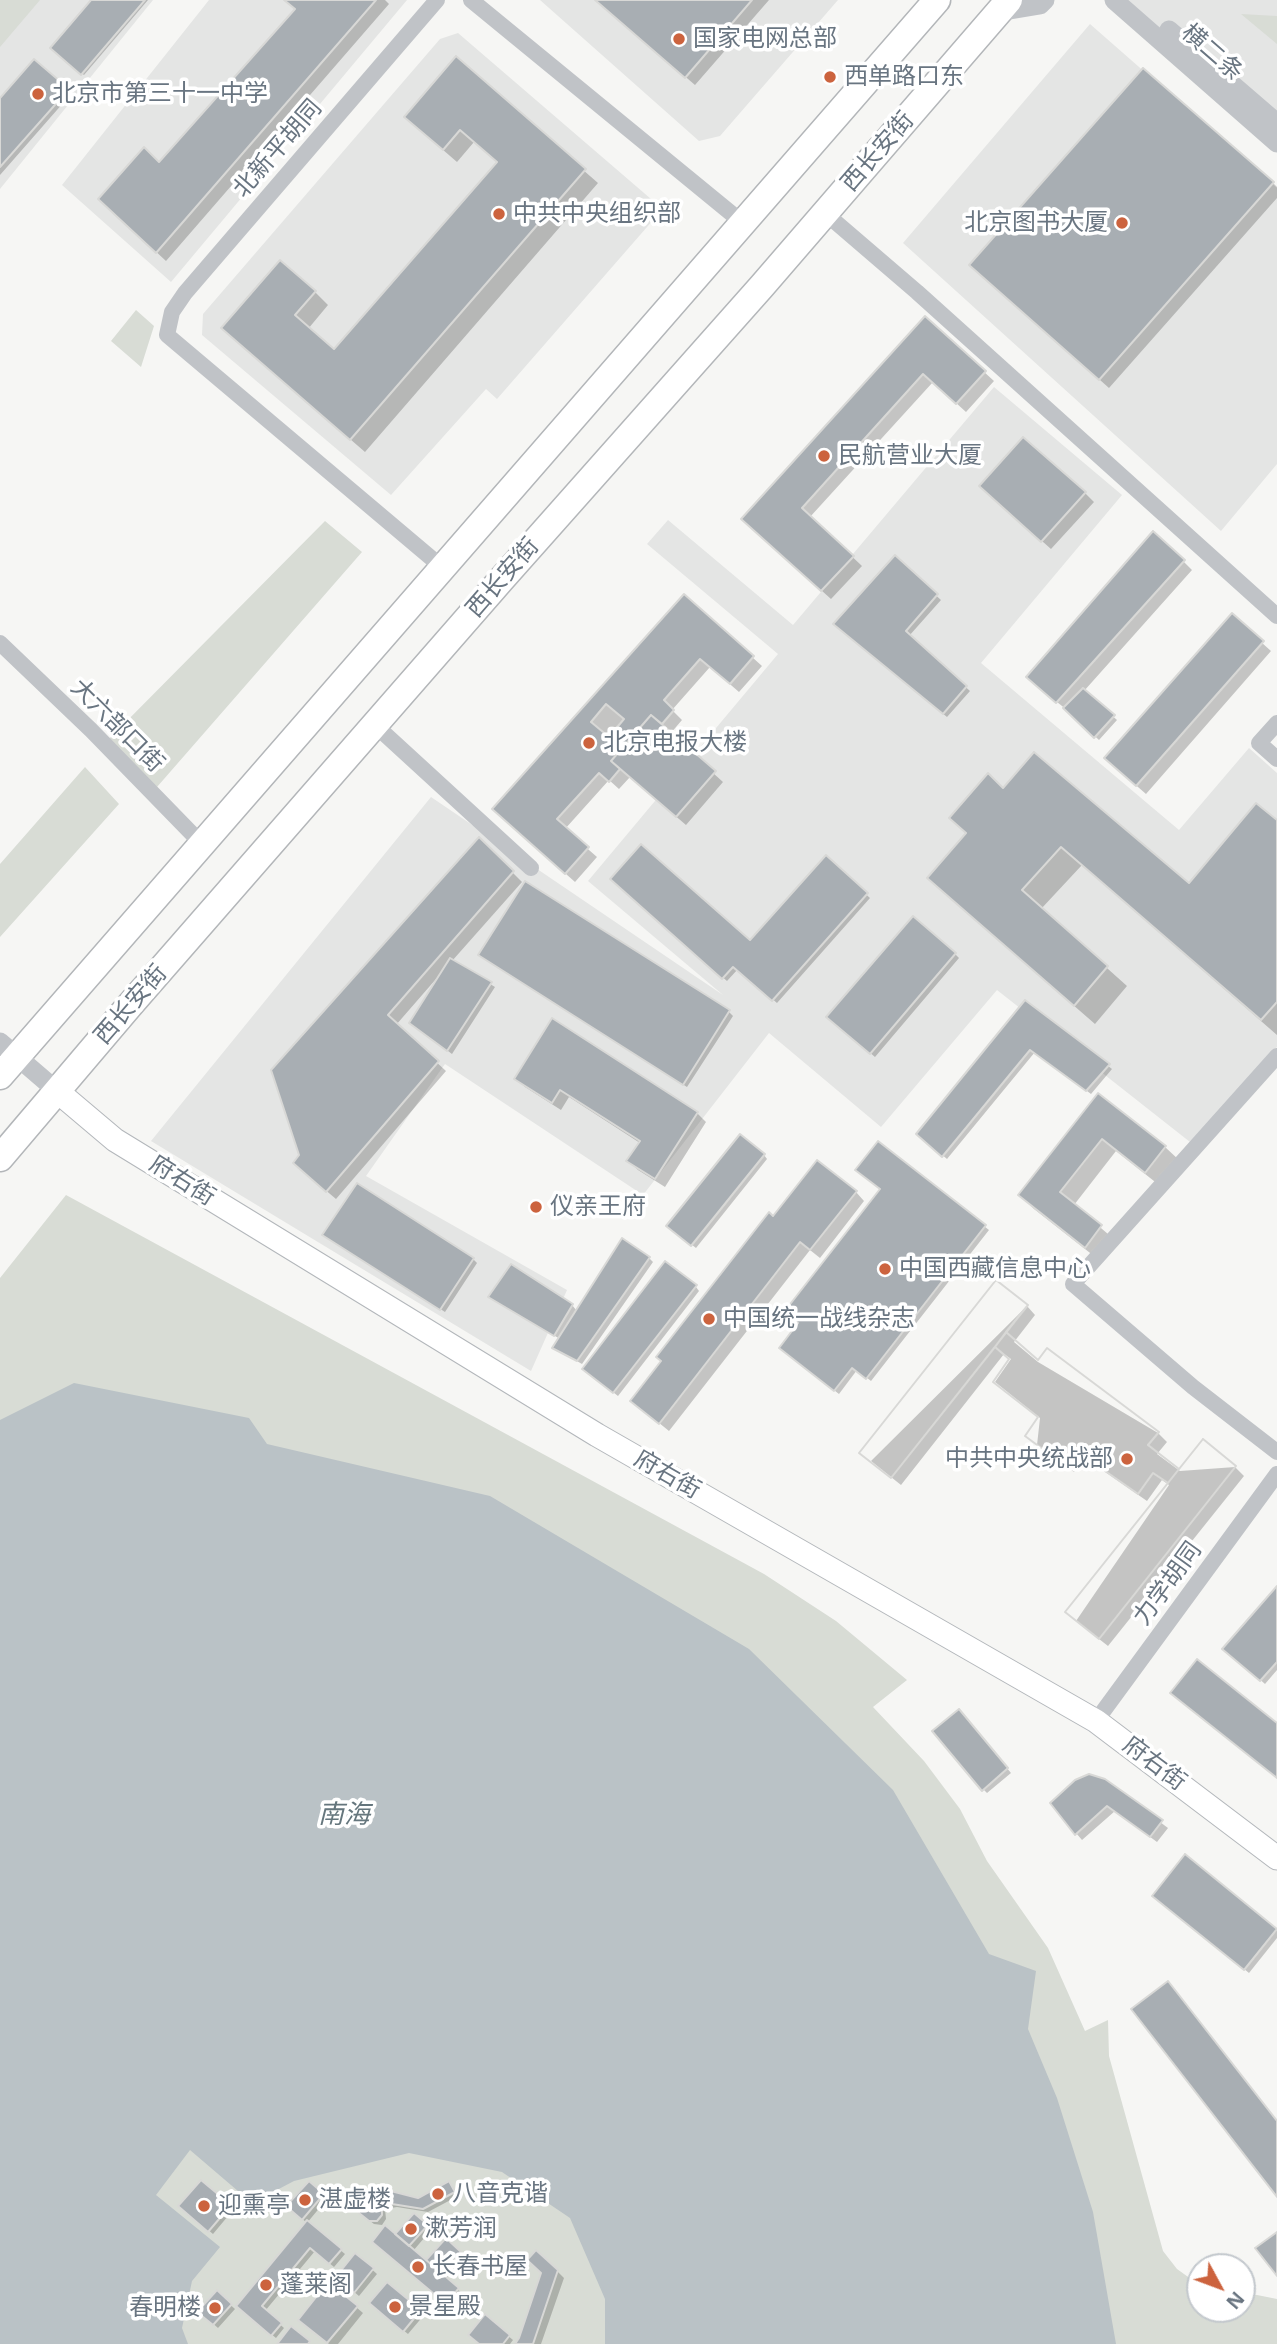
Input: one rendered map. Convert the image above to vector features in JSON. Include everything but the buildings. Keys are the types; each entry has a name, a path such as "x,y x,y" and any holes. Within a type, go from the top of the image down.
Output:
{"highway":[{"path":"5,1058 201,843 937,0"},
{"name":"西长安街","path":"0,1158 374,725 1004,6"}],"main road":[{"name":"府右街","path":"57,1091 115,1140 597,1435 1096,1721 1277,1858"}],"street":[{"name":"北新平胡同","path":"437,0 184,293 172,312 167,335 443,568"},
{"path":"471,0 743,223"},
{"path":"1004,6 1040,5 1045,0"},
{"name":"横二条","path":"1114,0 1277,143"},
{"name":"横二条","path":"1133,0 1277,123"},
{"path":"825,212 1277,616"},
{"name":"大六部口街","path":"0,643 91,730 201,843"},
{"path":"1277,723 1259,743 1277,759"},
{"path":"374,725 531,868"},
{"path":"1277,1056 1073,1284 1193,1387 1277,1452"},
{"path":"5,1058 57,1091"},
{"name":"力学胡同","path":"1096,1721 1277,1474"}],"shaded area":[{"name":"北京市第三十一中学","path":"0,0 153,0 0,189"},
{"path":"0,0 40,0 0,47"},
{"path":"209,0 407,0 171,282 62,185"},
{"path":"540,0 838,0 720,136 699,141"},
{"path":"1124,0 1277,0 1277,127"},
{"path":"1241,14 1277,16 1277,44"},
{"path":"1090,24 1277,188 1277,464 1221,531 903,243"},
{"path":"458,33 651,199 654,219 497,399 486,389 391,495 202,335 203,314 440,39"},
{"path":"136,310 154,326 141,367 111,341"},
{"path":"994,387 1122,495 981,663 1179,830 1249,748 1277,773 1277,1047 1190,1142 997,990 881,1127 769,1033 643,1195 445,1064 366,1176 567,1290 531,1371 151,1141 431,797 723,995 588,881 778,654 647,544 668,520 793,625"},
{"path":"325,521 362,552 157,787 109,739"},
{"path":"85,767 119,804 0,937 0,864"},
{"name":"南海","path":"66,1195 764,1574 836,1621 907,1680 873,1707 924,1761 960,1809 987,1861 1048,1948 1085,2031 1108,2020 1109,2056 1163,2251 1177,2269 1186,2275 1186,2323 1256,2323 1256,2295 1277,2299 1277,2344 0,2344 0,1278"}],"water":[{"name":"南海","path":"74,1383 249,1418 267,1444 490,1496 749,1649 893,1790 989,1954 1036,1971 1028,2029 1057,2098 1093,2212 1116,2344 605,2344 605,2299 570,2218 502,2172 409,2153 294,2181 252,2203 190,2150 156,2195 220,2247 192,2281 182,2328 188,2344 0,2344 0,1420"}],"place":[{"name":"国家电网总部","path":"679,39"},
{"name":"西单路口东","path":"830,77"},
{"name":"北京市第三十一中学","path":"38,94"},
{"name":"中共中央组织部","path":"499,214"},
{"name":"北京图书大厦","path":"1122,223"},
{"name":"民航营业大厦","path":"824,456"},
{"name":"北京电报大楼","path":"589,743"},
{"name":"仪亲王府","path":"536,1207"},
{"name":"中国西藏信息中心","path":"885,1269"},
{"name":"中国统一战线杂志","path":"709,1319"},
{"name":"中共中央统战部","path":"1127,1459"},
{"name":"八音克谐","path":"438,2194"},
{"name":"湛虚楼","path":"305,2200"},
{"name":"迎熏亭","path":"204,2206"},
{"name":"漱芳润","path":"411,2229"},
{"name":"长春书屋","path":"418,2267"},
{"name":"蓬莱阁","path":"266,2285"},
{"name":"景星殿","path":"395,2307"},
{"name":"春明楼","path":"215,2308"}]}
